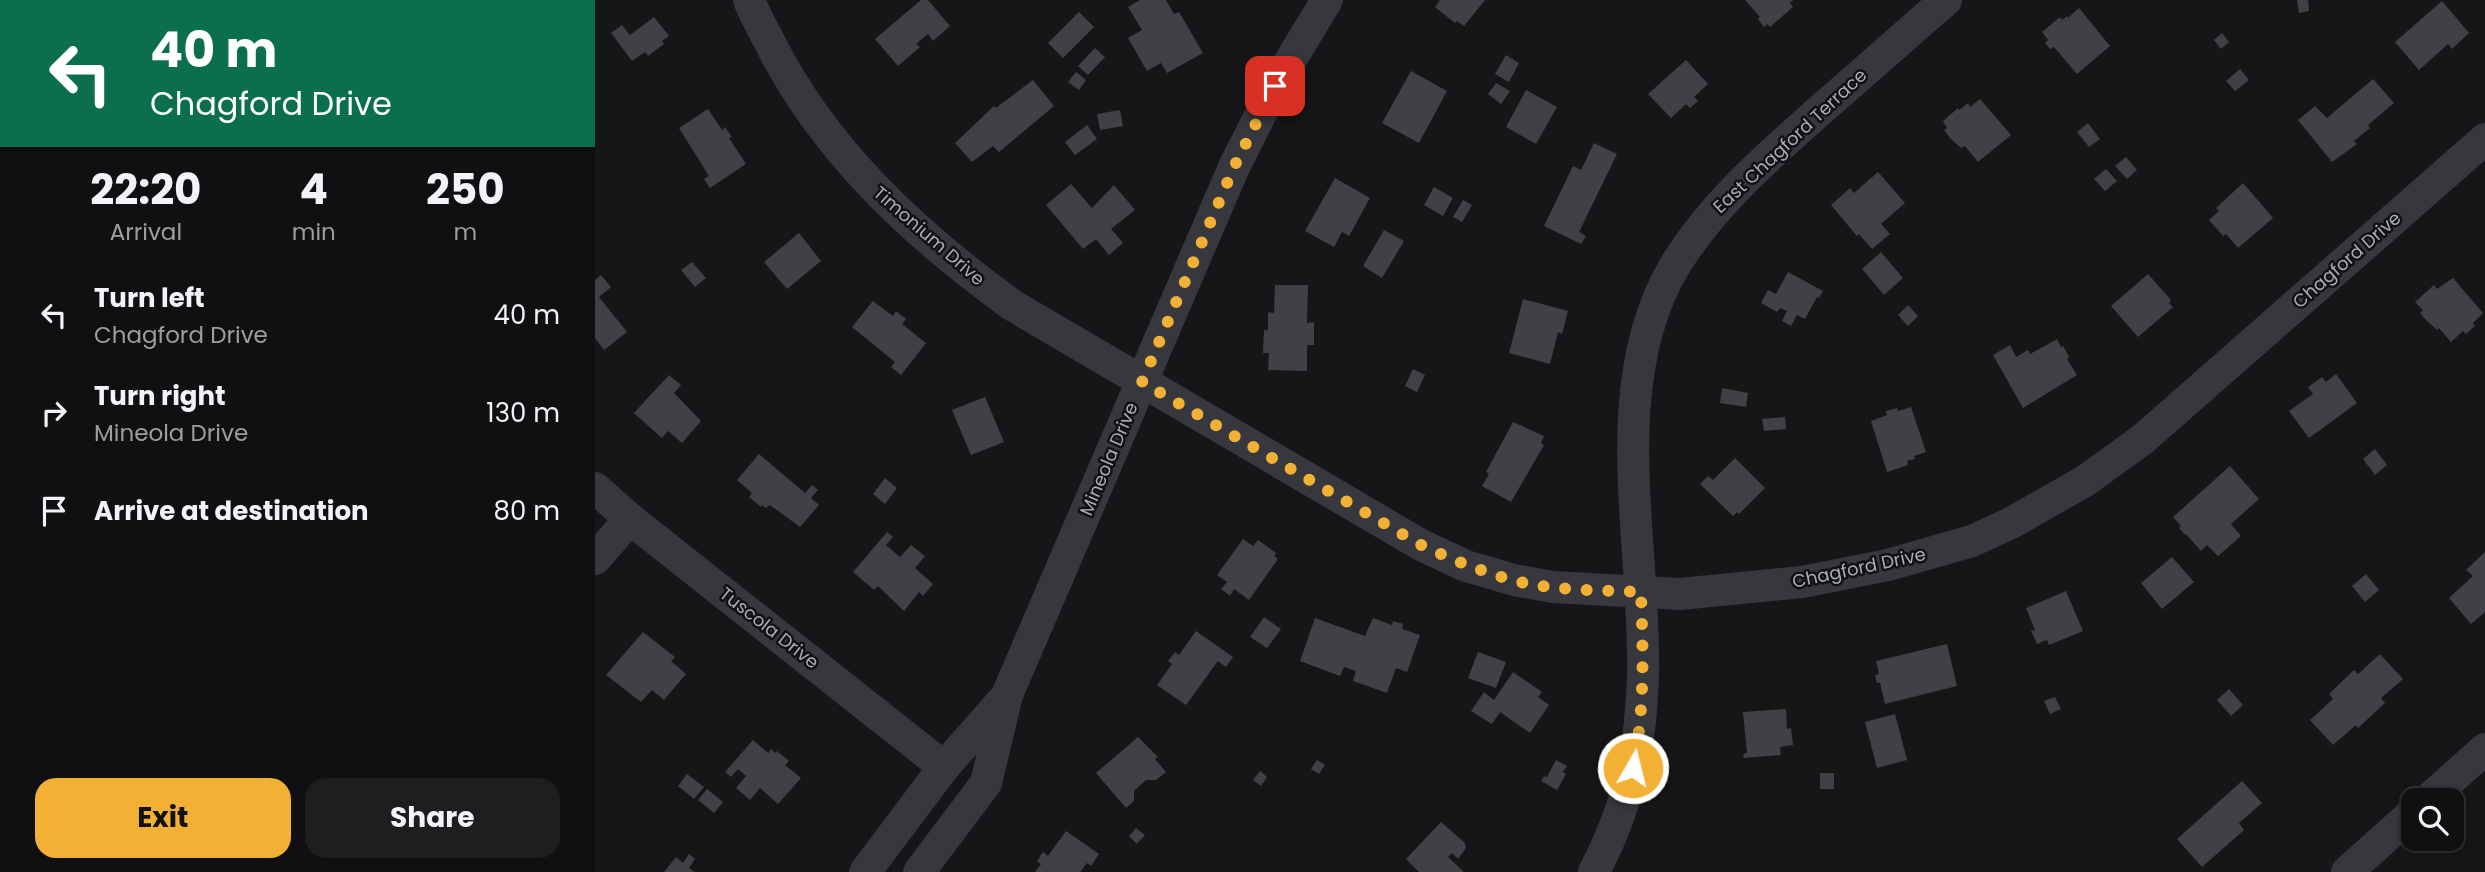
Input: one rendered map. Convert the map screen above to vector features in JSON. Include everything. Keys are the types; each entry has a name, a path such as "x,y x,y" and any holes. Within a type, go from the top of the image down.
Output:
{"street":[{"name":"Timonium Drive","path":"749,0 779,62 806,106 853,167 905,220 963,269 1012,305 1142,382"},
{"name":"East Chagford Terrace","path":"1594,872 1613,834 1629,787 1637,750 1643,674 1641,592 1634,521 1634,436 1641,351 1657,304 1673,269 1700,227 1726,198 1945,0"},
{"name":"Mineola Drive","path":"919,872 986,783 1007,695 1234,167 1322,2"},
{"name":"Chagford Drive","path":"1142,382 1421,545 1466,566 1514,580 1553,587 1680,594 1802,582 1888,565 1972,541 2011,523 2085,481 2143,439 2485,139"},
{"name":"Tuscola Drive","path":"595,488 944,767"},
{"path":"595,559 631,519"},
{"name":"Mineola Drive","path":"865,872 944,767 1007,695"},
{"path":"2441,788 2485,749"},
{"path":"2347,872 2401,824"}],"building":[{"path":"921,0 928,0 950,26 933,41 928,34 916,44 920,47 898,66 875,39"},
{"path":"1140,0 1166,0 1174,14 1179,12 1203,53 1167,73 1161,63 1147,71 1128,38 1142,30 1128,7"},
{"path":"1440,0 1485,0 1464,26 1457,21 1455,23 1435,7"},
{"path":"1745,0 1793,0 1790,3 1793,7 1770,27 1767,24 1764,27 1758,19 1760,17"},
{"path":"2297,0 2308,0 2309,11 2299,13"},
{"path":"2442,1 2469,33 2452,49 2448,44 2419,70 2395,42"},
{"path":"2079,8 2110,46 2077,74 2054,47 2050,49 2045,43 2048,40 2042,32 2060,17 2062,20 2067,16 2068,18"},
{"path":"1079,12 1094,27 1063,58 1048,43"},
{"path":"654,17 669,36 662,41 664,44 648,56 645,52 632,61 611,33 622,25 630,35"},
{"path":"2222,33 2229,42 2221,49 2214,40"},
{"path":"1095,48 1105,57 1088,75 1078,66"},
{"path":"1506,55 1519,63 1509,82 1495,74"},
{"path":"1686,60 1708,84 1694,97 1698,101 1690,108 1686,104 1671,118 1648,94"},
{"path":"2240,69 2249,80 2235,91 2226,81"},
{"path":"1411,71 1447,91 1419,143 1382,123"},
{"path":"1076,72 1086,80 1079,90 1068,82"},
{"path":"2373,79 2394,103 2368,125 2370,128 2354,141 2357,144 2332,162 2298,120 2315,106 2327,118"},
{"path":"1033,80 1054,106 999,152 993,146 972,162 955,143 994,106 996,108"},
{"path":"1496,83 1510,91 1501,104 1488,94"},
{"path":"1526,90 1557,107 1536,144 1506,127"},
{"path":"1980,99 2011,135 1978,162 1965,146 1961,148 1950,138 1944,130 1947,128 1943,121 1958,108 1959,110 1968,103 1970,107"},
{"path":"708,109 722,130 725,127 732,137 729,138 746,164 710,188 704,179 709,176 679,128"},
{"path":"1120,110 1123,126 1100,130 1097,114"},
{"path":"2088,123 2100,139 2089,147 2077,132"},
{"path":"1087,125 1097,139 1075,155 1065,142"},
{"path":"1594,143 1617,154 1579,232 1586,236 1581,244 1544,226 1573,166 1581,170"},
{"path":"2126,157 2137,170 2127,179 2115,166"},
{"path":"2106,169 2117,181 2105,191 2094,179"},
{"path":"1878,172 1905,203 1881,224 1890,234 1872,249 1859,234 1857,236 1831,205 1850,188 1854,193"},
{"path":"1335,178 1370,198 1349,236 1342,232 1334,247 1305,231"},
{"path":"2243,183 2273,218 2238,248 2209,220 2219,211 2216,208"},
{"path":"1071,184 1092,208 1114,185 1135,210 1111,229 1123,243 1109,255 1096,239 1083,249 1046,205"},
{"path":"1434,187 1453,198 1443,216 1424,205"},
{"path":"1463,200 1472,205 1462,222 1453,217"},
{"path":"1384,230 1404,241 1382,278 1363,266"},
{"path":"799,233 821,261 787,289 764,262"},
{"path":"1881,252 1903,278 1884,295 1862,269"},
{"path":"692,262 706,278 695,287 681,270"},
{"path":"1788,272 1823,291 1805,319 1797,315 1791,326 1782,321 1787,311 1780,308 1777,312 1761,303 1768,290 1776,294"},
{"path":"2148,274 2171,300 2169,303 2173,307 2138,337 2111,306"},
{"path":"601,275 611,287 599,297 627,332 604,350 595,338 595,280"},
{"path":"2453,278 2483,313 2473,323 2475,326 2466,334 2463,331 2451,342 2439,328 2437,330 2426,320 2420,313 2423,310 2415,302 2434,285 2437,289"},
{"path":"1275,285 1308,285 1307,323 1314,322 1314,345 1307,345 1307,371 1268,370 1269,353 1263,353 1264,330 1268,330 1268,312 1274,313"},
{"path":"1523,299 1568,311 1562,334 1558,332 1550,364 1509,353"},
{"path":"873,301 893,316 896,311 906,319 902,324 926,343 901,375 891,367 895,362 852,327"},
{"path":"1908,305 1918,316 1908,326 1898,315"},
{"path":"2057,339 2077,375 2023,408 1993,355 2010,345 2016,357 2028,350 2030,354"},
{"path":"1413,369 1425,375 1417,392 1405,386"},
{"path":"2336,374 2357,403 2309,438 2289,411 2313,394 2308,387 2322,377 2326,382"},
{"path":"669,375 681,385 674,393 701,421 682,443 668,431 662,438 634,413"},
{"path":"1722,388 1748,393 1746,407 1720,403"},
{"path":"985,397 1004,442 971,455 952,410"},
{"path":"1911,407 1926,452 1907,461 1908,465 1887,472 1871,421 1887,415 1886,411"},
{"path":"1785,417 1786,429 1764,431 1762,419"},
{"path":"1513,422 1544,436 1541,443 1544,445 1511,502 1482,486 1489,474 1486,472"},
{"path":"2375,449 2387,465 2375,475 2363,459"},
{"path":"759,454 805,493 812,485 818,490 811,498 819,505 800,527 770,505 761,507 749,497 752,493 737,480"},
{"path":"1735,458 1765,488 1739,514 1737,512 1733,516 1700,484 1708,476 1713,480"},
{"path":"2230,466 2259,499 2231,524 2241,536 2218,556 2207,545 2201,551 2179,528 2181,526 2173,517"},
{"path":"885,478 897,488 885,504 873,494"},
{"path":"887,532 893,537 886,545 900,557 911,545 925,556 915,568 933,584 923,596 919,592 904,611 878,586 874,590 853,572"},
{"path":"1243,539 1253,546 1258,540 1276,553 1274,556 1278,559 1249,600 1234,589 1230,596 1221,589 1227,582 1217,575"},
{"path":"2485,552 2485,612 2471,624 2449,598 2473,576 2466,570"},
{"path":"2172,557 2194,582 2162,609 2141,583"},
{"path":"2366,574 2379,590 2365,602 2352,586"},
{"path":"2066,591 2083,631 2049,645 2047,640 2037,644 2031,631 2035,630 2026,608"},
{"path":"1264,617 1281,629 1267,648 1250,637"},
{"path":"1315,618 1365,636 1373,618 1392,625 1393,621 1403,624 1402,629 1420,635 1407,672 1396,668 1387,693 1353,681 1356,671 1344,667 1340,676 1300,661"},
{"path":"1196,631 1233,657 1226,667 1218,661 1186,705 1157,685 1172,664 1168,661 1175,652 1179,655"},
{"path":"643,632 675,657 671,661 686,674 664,700 652,690 641,702 606,675"},
{"path":"1947,644 1957,686 1885,704 1880,683 1877,683 1875,675 1879,674 1876,661"},
{"path":"1478,652 1506,662 1496,688 1468,678"},
{"path":"2380,654 2403,679 2381,698 2385,703 2358,728 2356,725 2333,745 2310,720 2333,699 2329,694 2354,670 2358,674"},
{"path":"1513,672 1542,692 1538,697 1549,705 1530,733 1500,712 1492,724 1471,711 1484,692 1494,700"},
{"path":"2229,689 2243,705 2231,716 2217,700"},
{"path":"2055,697 2061,709 2050,714 2044,701"},
{"path":"1786,709 1787,729 1791,728 1793,745 1780,747 1781,755 1744,758 1743,754 1747,753 1743,712"},
{"path":"1895,714 1907,760 1877,768 1865,722"},
{"path":"1138,737 1158,757 1155,759 1166,772 1156,780 1146,780 1134,791 1134,801 1126,808 1096,773"},
{"path":"753,740 768,753 771,749 775,753 777,751 789,761 785,765 801,778 778,804 760,788 750,800 736,788 746,776 738,769 731,777 725,772"},
{"path":"1317,760 1325,765 1319,774 1311,769"},
{"path":"1556,760 1567,766 1563,772 1566,774 1557,790 1541,781 1544,776 1547,777"},
{"path":"1260,771 1267,777 1261,786 1253,780"},
{"path":"1820,773 1834,773 1834,789 1820,789"},
{"path":"687,774 704,787 694,799 678,786"},
{"path":"2242,781 2262,803 2239,823 2244,830 2202,867 2177,839"},
{"path":"707,789 723,802 714,813 698,800"},
{"path":"1441,822 1465,843 1466,848 1458,859 1452,853 1448,857 1464,872 1419,872 1406,859"},
{"path":"1136,828 1145,835 1137,844 1129,836"},
{"path":"1066,831 1099,854 1091,866 1087,863 1080,872 1035,872 1041,864 1037,861 1043,852 1048,856"},
{"path":"689,854 695,859 689,868 695,872 664,872 676,857 683,863"}],"route":[{"path":"1275,86 1234,167 1142,382 1421,545 1466,566 1514,580 1553,587 1641,592 1643,674 1633,768"}]}
